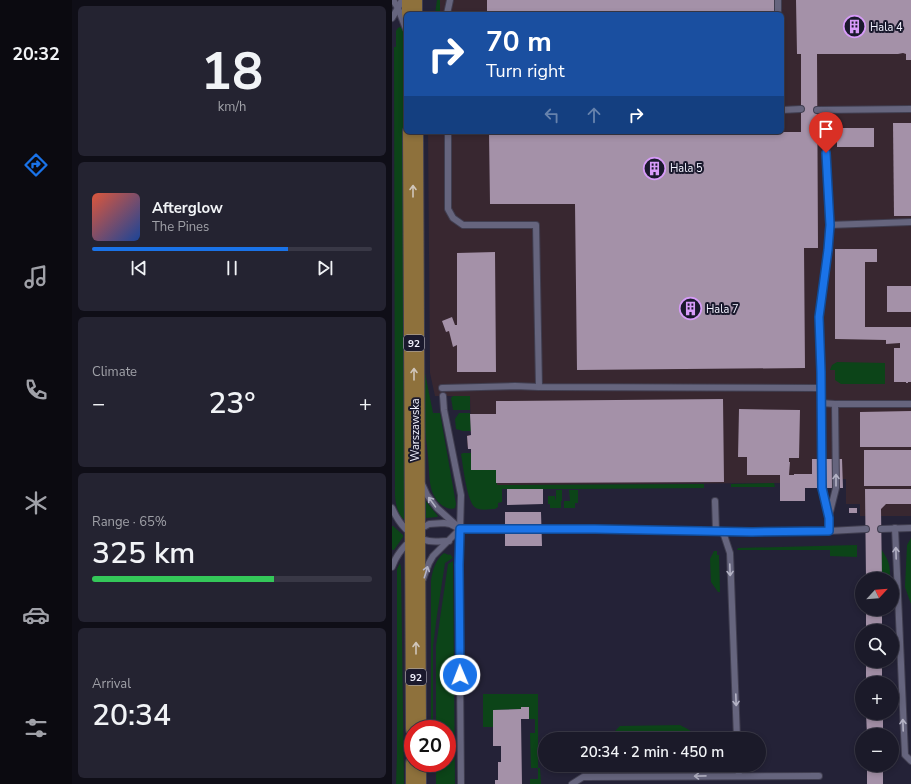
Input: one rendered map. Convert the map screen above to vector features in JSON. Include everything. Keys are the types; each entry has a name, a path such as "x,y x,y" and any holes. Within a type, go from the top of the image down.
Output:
{"main road":[{"name":"Warszawska","path":"413,134 416,720"},
{"path":"416,772 416,784"}],"lane":[{"path":"393,0 408,7"},
{"path":"402,0 408,7"},
{"path":"447,12 450,0"},
{"path":"778,0 778,12"},
{"path":"392,18 408,7"},
{"path":"784,110 801,109"},
{"path":"817,110 911,109"},
{"path":"825,110 830,225 819,317 822,488 829,518 829,531"},
{"path":"448,134 448,209 454,218 463,225 536,225 539,387"},
{"path":"830,225 911,222"},
{"path":"442,388 515,386 821,388"},
{"path":"443,396 444,410 461,495 459,565 461,784"},
{"path":"821,403 911,404"},
{"path":"829,518 836,488 835,404"},
{"path":"415,455 420,477 427,495 437,508 460,529"},
{"path":"715,501 716,531"},
{"path":"392,508 399,522 404,528 415,536 429,541 449,541"},
{"path":"392,566 400,550 422,528 429,524 444,523 460,529 595,529 702,532 829,531 866,529"},
{"path":"895,528 904,755 911,761"},
{"path":"881,529 911,528"},
{"path":"416,624 422,584 429,563 433,556 460,529"},
{"path":"723,532 730,552 737,732"},
{"path":"739,772 739,776"},
{"path":"572,784 583,777 819,776"}],"shaded area":[{"path":"440,0 911,0 911,516 860,516 860,504 846,504 846,479 842,479 842,459 812,459 812,474 804,474 805,501 780,501 780,483 497,485 496,470 471,470 471,449 468,449 467,442 467,435 471,435 470,396 435,396 430,373 428,134 784,134 784,12 440,12"}],"green space":[{"path":"437,0 440,0 440,12 435,12"},
{"path":"400,27 403,29 404,46 408,520 406,521 403,519 398,510 395,496 394,47 396,47 396,31"},
{"path":"423,134 425,373 433,413 440,413 456,504 455,508 452,509 443,506 438,501 434,496 430,484 427,446 422,413"},
{"path":"837,362 885,363 885,384 841,384 835,380 835,370 830,370 832,365"},
{"path":"453,396 470,396 470,410 453,410 451,398"},
{"path":"459,413 470,413 471,431 456,429 455,419"},
{"path":"471,453 471,470 496,470 497,485 704,484 704,488 502,489 502,502 498,503 498,507 495,509 486,510 476,508 470,499 464,475 461,454"},
{"path":"774,483 775,487 731,487 731,484"},
{"path":"556,490 562,490 561,508 550,508 550,504 548,504 548,496 555,496 556,500"},
{"path":"569,490 578,490 578,503 575,503 575,508 564,508 564,501 570,501"},
{"path":"425,500 438,516 437,517 424,517"},
{"path":"392,526 403,535 394,550 392,549"},
{"path":"911,538 911,604 905,587 907,545"},
{"path":"857,545 857,557 830,556 830,550 737,550 738,548"},
{"path":"881,549 886,557 890,570 890,572 882,572"},
{"path":"714,551 717,551 717,555 719,555 720,592 718,592 711,582 710,559"},
{"path":"444,553 450,554 453,558 445,563 437,615 433,646 433,720 431,720 431,581 432,573 439,558"},
{"path":"453,561 454,720 436,720 436,646 448,564"},
{"path":"400,563 404,784 396,784 397,569"},
{"path":"483,694 538,694 538,768 531,768 530,733 535,733 535,719 529,719 529,707 521,707 521,709 493,710 493,727 483,727"},
{"path":"680,725 692,732 615,732 620,726"},
{"path":"436,772 455,772 455,784 436,784"},
{"path":"538,772 540,772 541,784 530,784 530,779 538,779"}],"building":[{"path":"487,0 774,0 774,12 487,12"},
{"path":"796,0 911,0 911,60 906,60 906,54 903,53 817,54 818,248 804,248 805,368 577,370 575,204 490,204 489,134 784,134 784,132 801,132 801,54 797,54"},
{"path":"893,123 911,123 911,216 894,216"},
{"path":"837,128 874,128 874,147 837,147"},
{"path":"835,249 877,249 877,262 865,262 865,327 911,327 911,382 894,382 894,348 900,348 900,343 886,344 886,340 835,339"},
{"path":"495,252 496,372 457,372 457,345 453,347 449,331 446,332 442,321 452,317 455,325 457,325 457,253"},
{"path":"887,286 911,286 911,312 887,312"},
{"path":"723,399 724,482 496,483 496,470 471,470 471,449 468,449 467,436 471,435 470,414 496,414 496,401"},
{"path":"739,409 800,410 799,458 789,458 789,475 812,474 812,459 842,459 843,488 805,488 805,501 780,501 780,475 747,475 747,457 738,457"},
{"path":"911,411 911,447 860,447 860,412"},
{"path":"864,450 911,450 911,486 864,486"},
{"path":"507,489 543,489 543,504 507,505"},
{"path":"865,489 911,489 911,504 886,504 881,509 882,572 866,572"},
{"path":"849,508 857,508 857,513 849,513"},
{"path":"505,512 541,512 542,546 505,546"},
{"path":"866,616 882,616 882,624 866,624"},
{"path":"866,668 882,668 882,676 866,676"},
{"path":"521,707 529,707 529,719 521,719 522,784 495,784 495,780 498,780 498,762 501,762 501,746 493,746 493,710 521,709"},
{"path":"866,720 883,720 883,728 867,728"},
{"path":"867,772 883,772 883,784 867,784"}],"place":[{"name":"Hala 4","path":"854,27"},
{"name":"Hala 5","path":"654,168"},
{"name":"Hala 7","path":"691,309"}],"route":[{"path":"460,675 460,529 595,529 702,532 829,531 829,518 822,488 819,317 830,225 826,153"}]}
